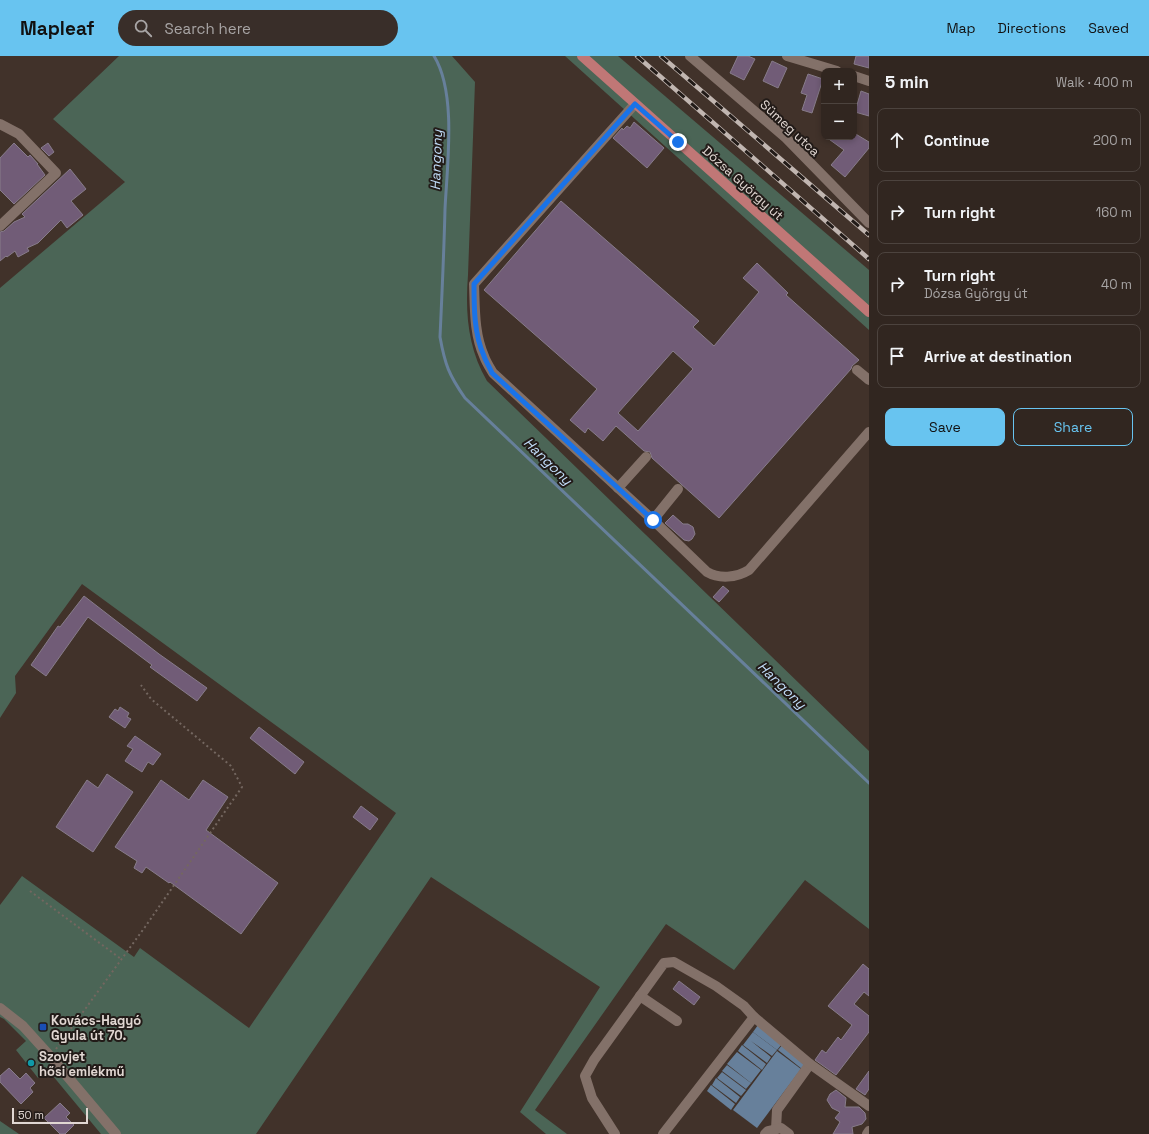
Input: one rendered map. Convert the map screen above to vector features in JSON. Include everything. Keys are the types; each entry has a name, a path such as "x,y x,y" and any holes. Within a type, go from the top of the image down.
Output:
{"main road":[{"name":"Dózsa György út","path":"582,56 869,312"}],"street":[{"name":"Sümeg utca","path":"690,56 786,138 869,223"},
{"path":"787,56 827,68"},
{"path":"857,77 869,81"},
{"path":"635,104 474,284 474,307 477,330 483,356 492,373 653,520 707,572 721,577 741,574 749,570 869,432"},
{"path":"0,124 19,134 59,170 0,226"},
{"path":"857,370 869,380"},
{"path":"618,488 646,457"},
{"path":"653,520 678,489"},
{"path":"615,1134 592,1098 585,1076 594,1060 664,963 674,962 716,986 744,1006 754,1017 810,1064 869,1106"},
{"path":"640,996 677,1022"},
{"path":"0,1008 23,1026 116,1134"},
{"path":"663,1134 754,1017"},
{"path":"776,1129 777,1110 810,1064"},
{"path":"765,1134 768,1131 782,1128 789,1134"}],"path":[{"path":"51,1057 242,787 231,766 151,699 141,685"},
{"path":"30,891 121,959"}],"green space":[{"path":"119,56 452,56 475,82 467,303 469,330 472,343 487,381 869,751 869,929 805,880 734,970 666,924 535,1110 567,1134 546,1134 520,1112 600,987 431,877 256,1134 101,1134 48,1070 38,1078 16,1050 26,1041 4,1019 0,1017 0,905 22,876 134,957 140,948 249,1028 396,813 82,584 15,676 16,693 0,718 0,288 125,182 53,119"},
{"path":"565,56 618,56 869,270 869,330"},
{"path":"0,1121 19,1134 0,1134"}],"water":[{"path":"758,1025 782,1044 777,1050 753,1032"},
{"path":"753,1032 777,1050 772,1056 751,1041 771,1057 767,1063 743,1045"},
{"path":"783,1044 807,1062 802,1069 778,1050"},
{"path":"742,1045 766,1064 762,1070 738,1051"},
{"path":"777,1051 801,1069 757,1128 733,1110"},
{"path":"737,1052 761,1070 751,1083 727,1064"},
{"path":"727,1065 751,1083 746,1089 722,1071"},
{"path":"722,1072 746,1090 741,1096 717,1078"},
{"path":"716,1078 740,1097 736,1103 712,1085"},
{"path":"711,1085 735,1104 731,1110 707,1091"}],"building":[{"path":"738,56 748,56 755,59 744,80 730,73"},
{"path":"856,56 869,56 869,68 854,64"},
{"path":"772,61 787,68 778,88 763,81"},
{"path":"808,74 821,78 821,85 812,113 802,110 807,95 801,93"},
{"path":"861,91 869,94 869,116 857,113 857,105"},
{"path":"634,122 664,148 647,168 613,138 622,128 623,130 627,126 630,128"},
{"path":"857,135 869,142 869,148 845,177 831,165 844,150 830,140 857,140"},
{"path":"14,143 28,157 30,155 45,175 14,204 0,190 0,158"},
{"path":"48,143 54,152 49,156 41,148"},
{"path":"70,169 86,189 71,201 83,215 67,228 61,220 38,243 27,248 29,251 18,257 15,251 0,261 0,232 4,231 14,222 25,217 22,214"},
{"path":"561,201 699,321 693,327 714,346 759,292 743,278 757,263 788,293 786,295 859,360 852,366 851,369 719,518 652,458 650,452 644,451 616,426 603,441 588,428 585,433 570,420 597,389 484,290","holes":["673,351 693,369 638,431 618,413"]},
{"path":"673,515 683,524 688,524 693,527 695,534 692,539 689,541 684,540 665,523"},
{"path":"723,586 729,591 719,602 713,597"},
{"path":"84,596 159,654 207,688 197,701 150,667 152,665 88,617 46,676 31,665 58,626 60,627"},
{"path":"120,707 129,713 127,717 131,719 125,728 109,717 115,709 118,711"},
{"path":"259,727 304,762 295,774 250,738"},
{"path":"135,736 161,754 153,765 148,762 142,772 125,761 133,749 127,746"},
{"path":"107,774 133,792 93,852 56,827 87,780 98,788"},
{"path":"161,780 189,800 203,780 228,797 206,830 278,883 241,934 170,882 169,883 146,867 142,873 134,868 137,861 115,847"},
{"path":"361,806 378,819 370,830 353,817"},
{"path":"863,964 869,969 869,996 864,992 854,1004 869,1016 869,1032 836,1075 815,1060 822,1050 826,1053 838,1037 841,1040 852,1025 828,1006"},
{"path":"679,981 700,997 694,1005 673,989"},
{"path":"9,1068 20,1079 26,1073 35,1083 30,1088 33,1092 21,1104 0,1082 0,1076"},
{"path":"869,1071 869,1089 865,1095 856,1089"},
{"path":"836,1090 846,1098 845,1107 859,1107 865,1113 866,1119 862,1124 852,1127 853,1134 833,1134 840,1122 835,1118 840,1112 832,1108 827,1100 830,1094"},
{"path":"60,1103 70,1113 66,1117 74,1125 65,1134 60,1134 44,1118"}],"waterway":[{"name":"Hangony","path":"434,56 441,71 446,89 449,130 440,337 446,363 455,383 465,398 869,783"}],"railway":[{"path":"637,56 869,259"},
{"path":"661,56 869,235"}],"place":[{"name":"Kovács-Hagyó Gyula út 70.","path":"43,1027"},
{"name":"Szovjet hősi emlékmű","path":"31,1063"}],"route":[{"path":"653,520 492,373 483,356 477,330 474,307 474,284 635,104 678,142"}]}
